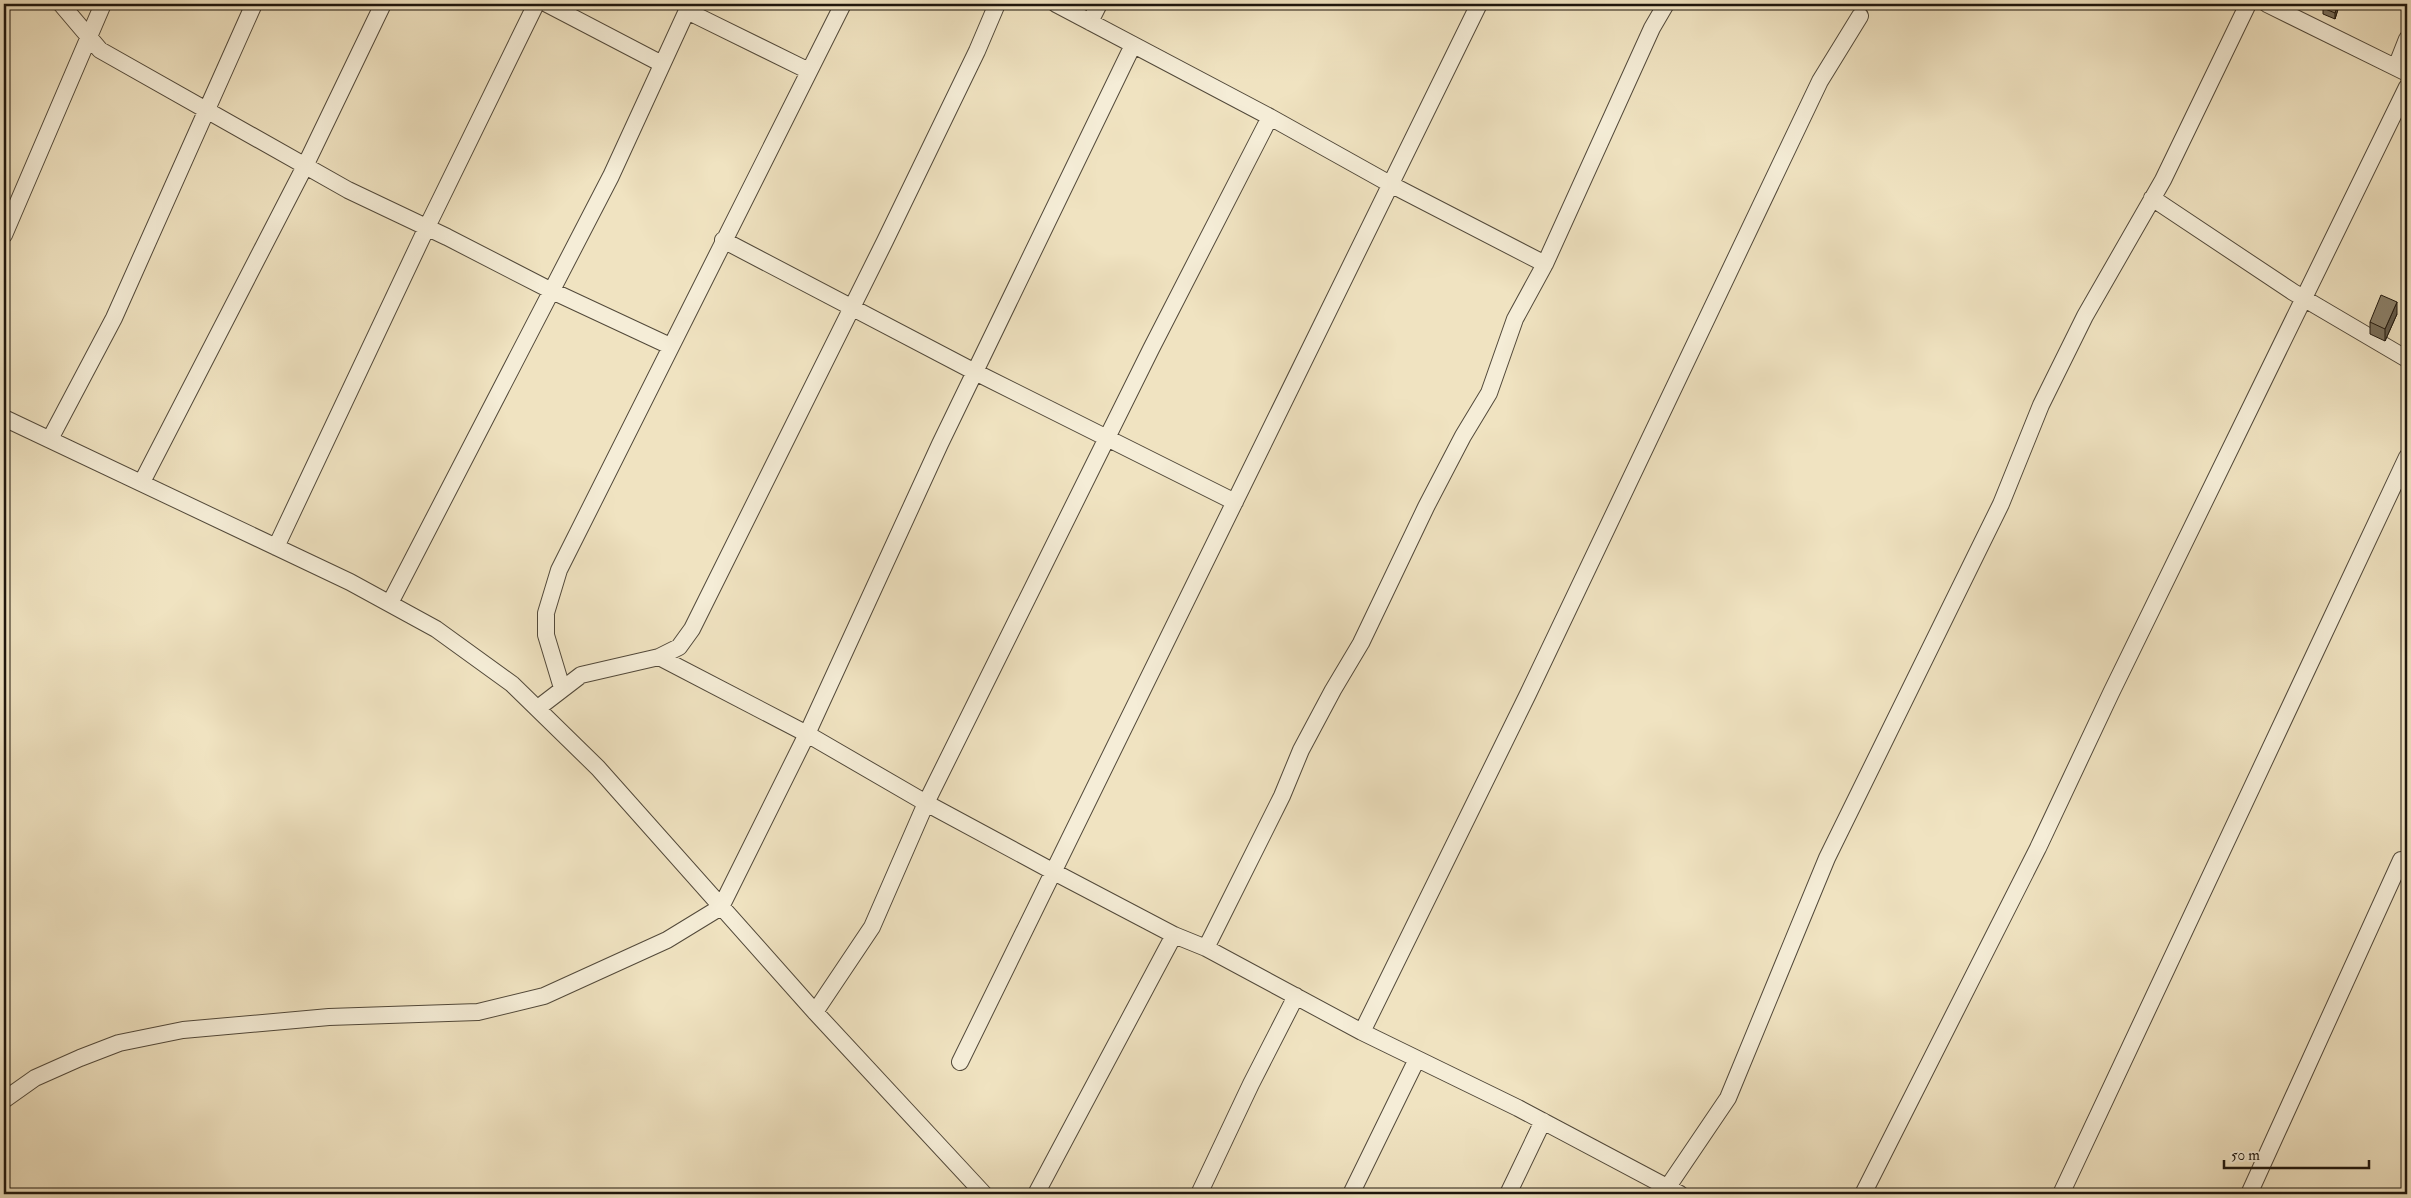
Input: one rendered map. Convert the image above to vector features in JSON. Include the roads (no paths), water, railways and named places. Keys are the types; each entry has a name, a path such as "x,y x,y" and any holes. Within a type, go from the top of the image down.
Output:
{"street":[{"path":"61,4 100,50 305,166 348,190 427,227 550,290 670,346"},
{"path":"4,235 103,4"},
{"path":"50,438 114,318 254,4"},
{"path":"142,482 305,166 383,4"},
{"path":"276,547 427,227 536,4"},
{"path":"548,4 662,64"},
{"path":"562,688 546,635 546,613 559,570 843,4"},
{"path":"538,708 581,675 660,657 679,647 692,629 977,51 997,4"},
{"path":"1056,4 1270,117 1390,184 1545,264"},
{"path":"1090,22 1099,4"},
{"path":"960,1062 1479,4"},
{"path":"1206,948 1278,804 1306,741 1362,643 1430,499 1463,436 1489,393 1515,319 1545,264 1652,28 1666,4"},
{"path":"660,657 806,734 926,803 1054,872 1174,934 1206,948 1362,1032 1543,1122 1670,1192 1728,1098 1827,858 1988,530 2027,444 2041,405 2085,316 2152,198 2248,4"},
{"path":"2267,4 2344,44 2402,70 2407,39"},
{"path":"390,603 550,290 611,176 688,7 809,71"},
{"path":"1362,1032 1528,694 1820,81 1860,16"},
{"path":"4,1100 35,1078 80,1058 119,1043 183,1030 329,1017 478,1012 544,996 667,940 721,907 806,734 975,372 1133,45"},
{"path":"1863,1194 2038,848 2111,692 2407,87"},
{"path":"815,1012 872,927 926,803 1270,117"},
{"path":"2152,198 2304,299 2407,359"},
{"path":"723,240 975,372 1235,502"},
{"path":"4,418 142,482 390,603 436,629 512,684 598,768 815,1012 984,1194"},
{"path":"2061,1194 2407,457"},
{"path":"2249,1194 2401,860"},
{"path":"1036,1194 1174,934"},
{"path":"1199,1194 1251,1084 1296,996"},
{"path":"1351,1194 1417,1060"},
{"path":"1508,1194 1543,1122"}]}
